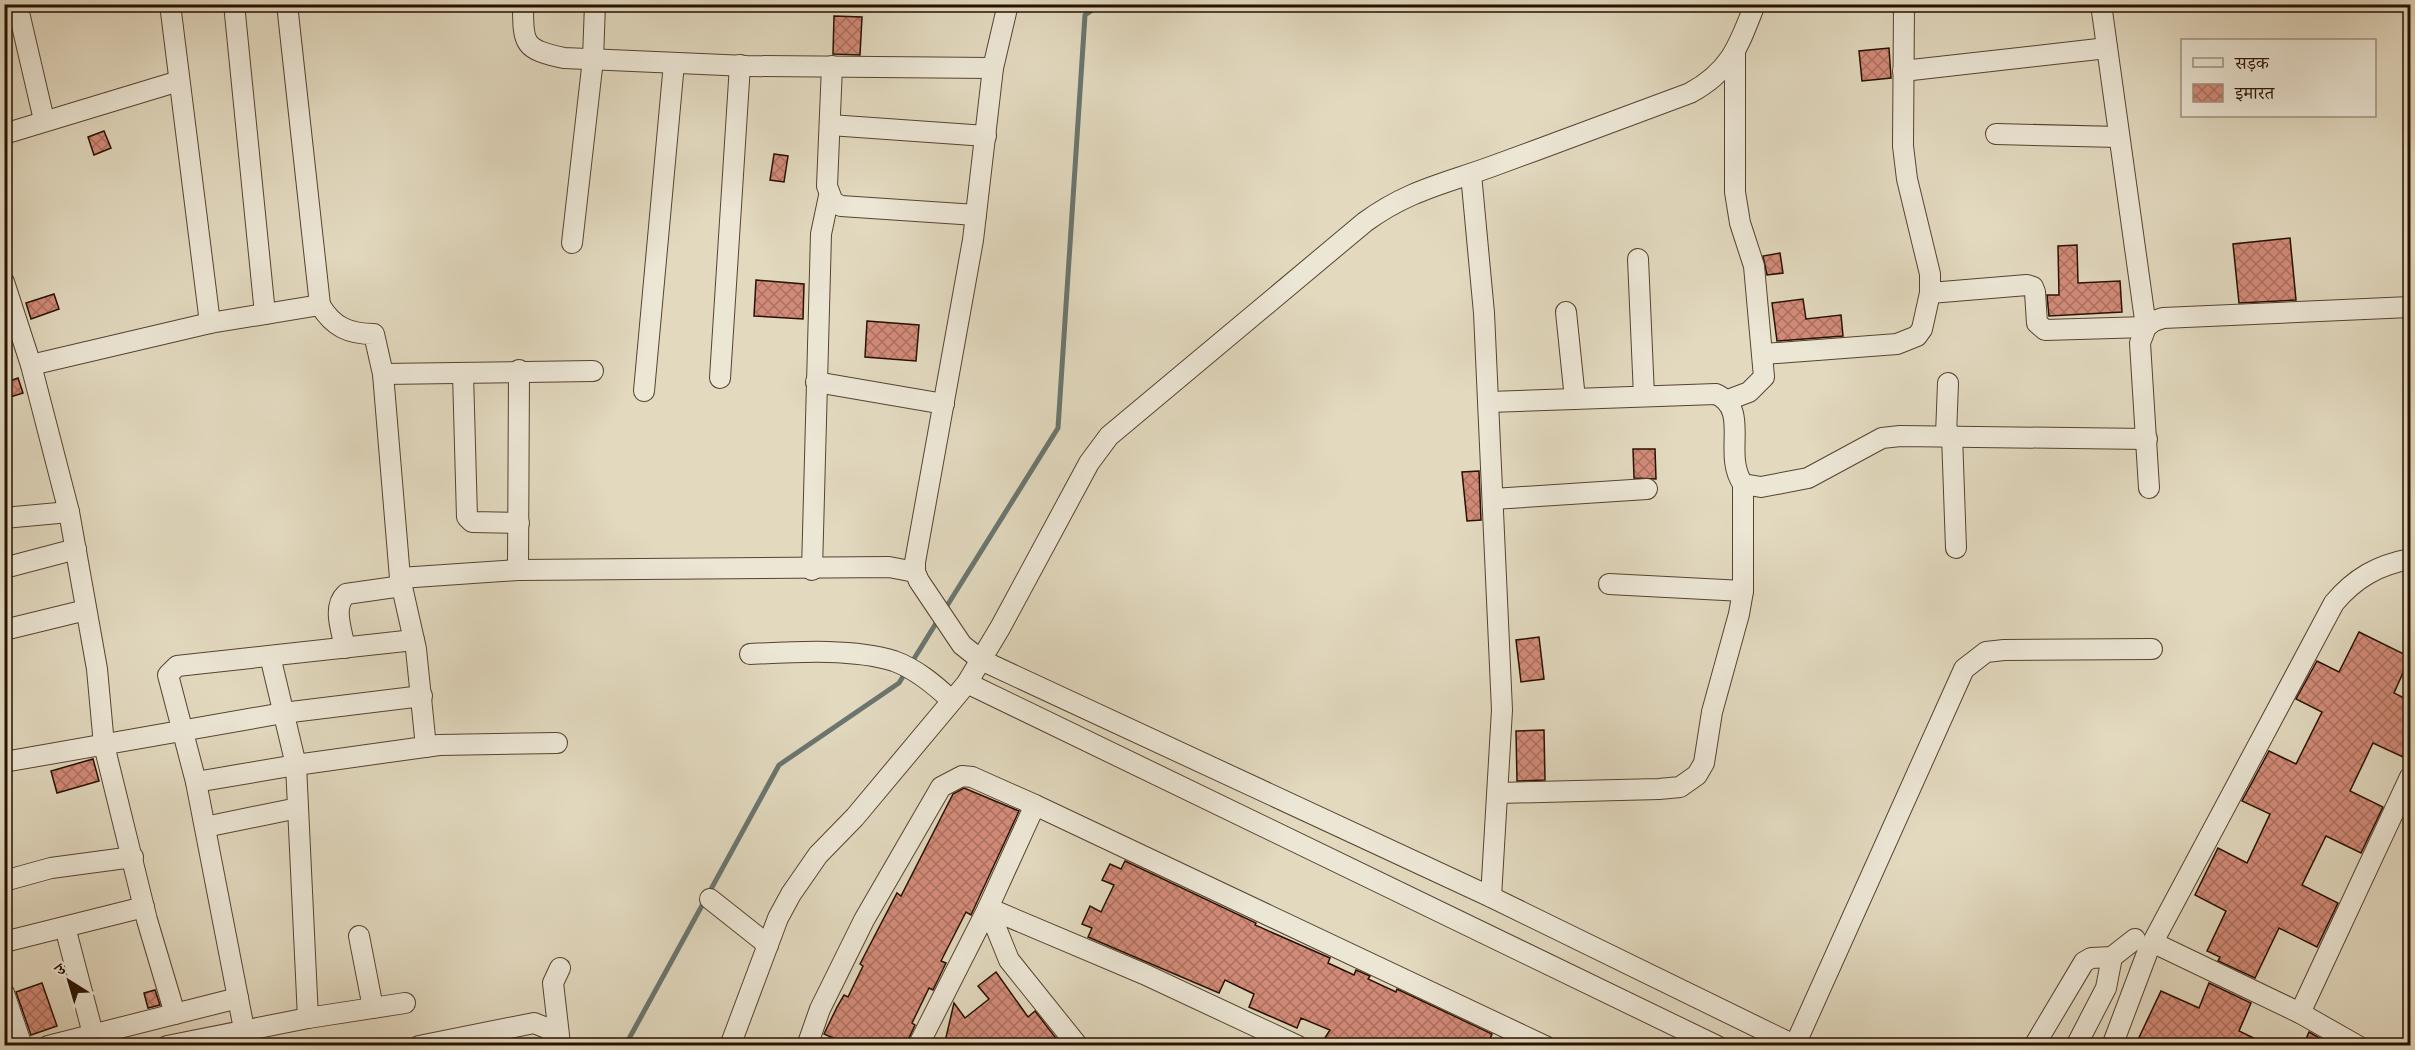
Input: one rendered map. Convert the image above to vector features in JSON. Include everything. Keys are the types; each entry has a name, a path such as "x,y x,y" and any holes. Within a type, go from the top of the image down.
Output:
{"street":[{"path":"17,4 44,120"},
{"path":"170,4 210,324"},
{"path":"234,4 265,314"},
{"path":"286,4 320,305 338,328 374,334 383,374 401,582 414,640 426,747"},
{"path":"523,4 526,41 536,51 564,58 740,65 993,68"},
{"path":"572,243 592,59 595,4"},
{"path":"1008,4 993,68 976,215 915,572 924,590 962,645 981,660 1491,897 1796,1045 1964,669 1986,652 2004,650 2152,649"},
{"path":"730,1046 768,945 791,894 818,855 855,817 966,683 981,660 1089,463 1109,436 1365,222 1414,192 1471,174 1690,93 1719,74 1736,53 1755,4"},
{"path":"1764,354 1908,342 1922,329 1930,293 1928,264 1907,179 1903,146 1904,4"},
{"path":"2101,4 2146,327 2140,343 2149,488"},
{"path":"1903,70 2107,48"},
{"path":"1728,400 1749,392 1764,377 1764,354 1754,266 1740,223 1735,192 1736,53"},
{"path":"644,391 674,63"},
{"path":"720,378 740,65"},
{"path":"812,570 821,234 829,196 832,66"},
{"path":"4,134 44,120 179,81"},
{"path":"830,125 986,136"},
{"path":"1996,134 2119,137"},
{"path":"1471,174 1485,313 1502,710 1499,793 1491,897"},
{"path":"829,196 833,202 841,206 976,215"},
{"path":"1638,259 1644,396"},
{"path":"4,282 31,365 69,512 97,669 104,745 144,907 175,1014"},
{"path":"1930,293 2027,285 2035,292 2037,323 2045,330 2146,327 2163,318 2410,307"},
{"path":"31,365 210,324 320,305"},
{"path":"1566,312 1575,399"},
{"path":"518,570 519,370"},
{"path":"383,374 593,370"},
{"path":"464,374 467,517 472,522 519,522"},
{"path":"816,382 944,404"},
{"path":"1948,383 1956,548"},
{"path":"1489,402 1716,394 1728,400 1735,412 1733,457 1736,474 1743,484 1743,591 1739,614 1712,712 1704,763 1697,776 1680,787 1659,789 1499,793"},
{"path":"1743,484 1761,486 1808,478 1882,438 1949,435 2147,439"},
{"path":"1493,499 1647,489"},
{"path":"4,518 69,512"},
{"path":"4,568 76,549"},
{"path":"2112,1046 2148,942 2334,603 2361,576 2391,562 2410,559"},
{"path":"345,648 338,609 340,600 346,594 401,582 518,570 812,570 889,567 915,572"},
{"path":"1609,584 1743,591"},
{"path":"4,630 86,610"},
{"path":"244,1029 196,782 168,675 171,669 177,666 414,640"},
{"path":"750,654 849,654 893,661 928,678 951,700"},
{"path":"270,656 296,765 308,1018"},
{"path":"966,683 1717,1046"},
{"path":"4,762 283,713 422,696"},
{"path":"196,782 426,747 557,743"},
{"path":"807,1046 820,1009 864,920 941,787 962,776 972,777 1035,805 1545,1046"},
{"path":"2300,1013 2410,777"},
{"path":"918,1046 988,908 1035,805"},
{"path":"205,828 298,808"},
{"path":"4,881 51,868 133,856"},
{"path":"710,899 768,945"},
{"path":"4,942 144,907"},
{"path":"988,908 1009,960 1078,1046"},
{"path":"988,908 1144,975 1298,1046"},
{"path":"65,927 93,1034"},
{"path":"359,936 373,1008"},
{"path":"2034,1046 2084,962 2091,958 2112,957 2148,942 2300,1013 2358,1046"},
{"path":"2076,1046 2106,988 2112,957"},
{"path":"560,968 553,983 560,1045"},
{"path":"4,993 22,1046"},
{"path":"48,1046 238,998"},
{"path":"167,1046 244,1029 405,1003"},
{"path":"419,1046 534,1023 549,1029 560,1045"}],"building":[{"path":"834,16 862,17 860,55 833,54"},
{"path":"1889,48 1891,78 1862,81 1859,51"},
{"path":"104,131 111,148 94,155 88,137"},
{"path":"774,154 788,156 784,182 770,180"},
{"path":"2290,238 2296,300 2239,303 2233,244"},
{"path":"2077,245 2078,283 2120,281 2122,312 2049,316 2047,295 2059,295 2058,246"},
{"path":"1780,253 1783,273 1767,275 1763,256"},
{"path":"756,280 804,284 803,319 754,316"},
{"path":"54,294 59,309 31,319 26,303"},
{"path":"1803,299 1806,319 1841,315 1843,336 1777,341 1772,303"},
{"path":"867,321 919,325 916,361 865,357"},
{"path":"18,378 23,393 4,399 4,383"},
{"path":"1633,449 1655,449 1656,479 1634,478"},
{"path":"1479,471 1481,520 1467,521 1462,472"},
{"path":"2359,632 2410,657 2394,693 2410,701 2410,741 2403,757 2373,743 2350,791 2383,807 2361,853 2326,836 2302,885 2338,903 2317,947 2279,928 2255,978 2218,961 2220,957 2207,951 2226,911 2195,895 2218,848 2247,863 2270,814 2242,801 2269,751 2296,764 2322,712 2296,699 2317,661 2339,672"},
{"path":"1539,637 1544,679 1521,682 1516,640"},
{"path":"1544,730 1545,780 1517,781 1516,731"},
{"path":"93,759 99,781 57,793 51,771"},
{"path":"964,788 1019,811 971,915 966,912 941,961 946,963 933,990 929,988 912,1023 915,1025 909,1038 902,1046 832,1046 835,1039 824,1034 837,1007 844,995 848,997 863,966 860,964 897,893 901,896 953,794"},
{"path":"1125,861 1256,923 1255,925 1330,958 1328,963 1354,975 1356,970 1370,976 1368,979 1396,992 1397,989 1492,1034 1487,1046 1334,1046 1323,1041 1330,1030 1301,1018 1297,1028 1249,1007 1254,994 1225,980 1219,993 1088,937 1092,928 1082,924 1090,906 1101,912 1114,885 1102,880 1110,864 1121,869"},
{"path":"996,972 1028,1017 1035,1011 1062,1046 974,1046 969,1039 961,1046 944,1046 954,1003 965,1018 989,999 978,986"},
{"path":"42,983 57,1026 31,1035 16,992"},
{"path":"2209,983 2251,1003 2239,1031 2270,1046 2135,1046 2161,991 2199,1008"},
{"path":"155,990 160,1005 148,1008 144,993"},
{"path":"2309,1032 2333,1046 2303,1046"}],"waterway":[{"path":"945,609 1058,428 1085,15 1101,4"},
{"path":"625,1046 779,765 899,683 938,620"}]}
